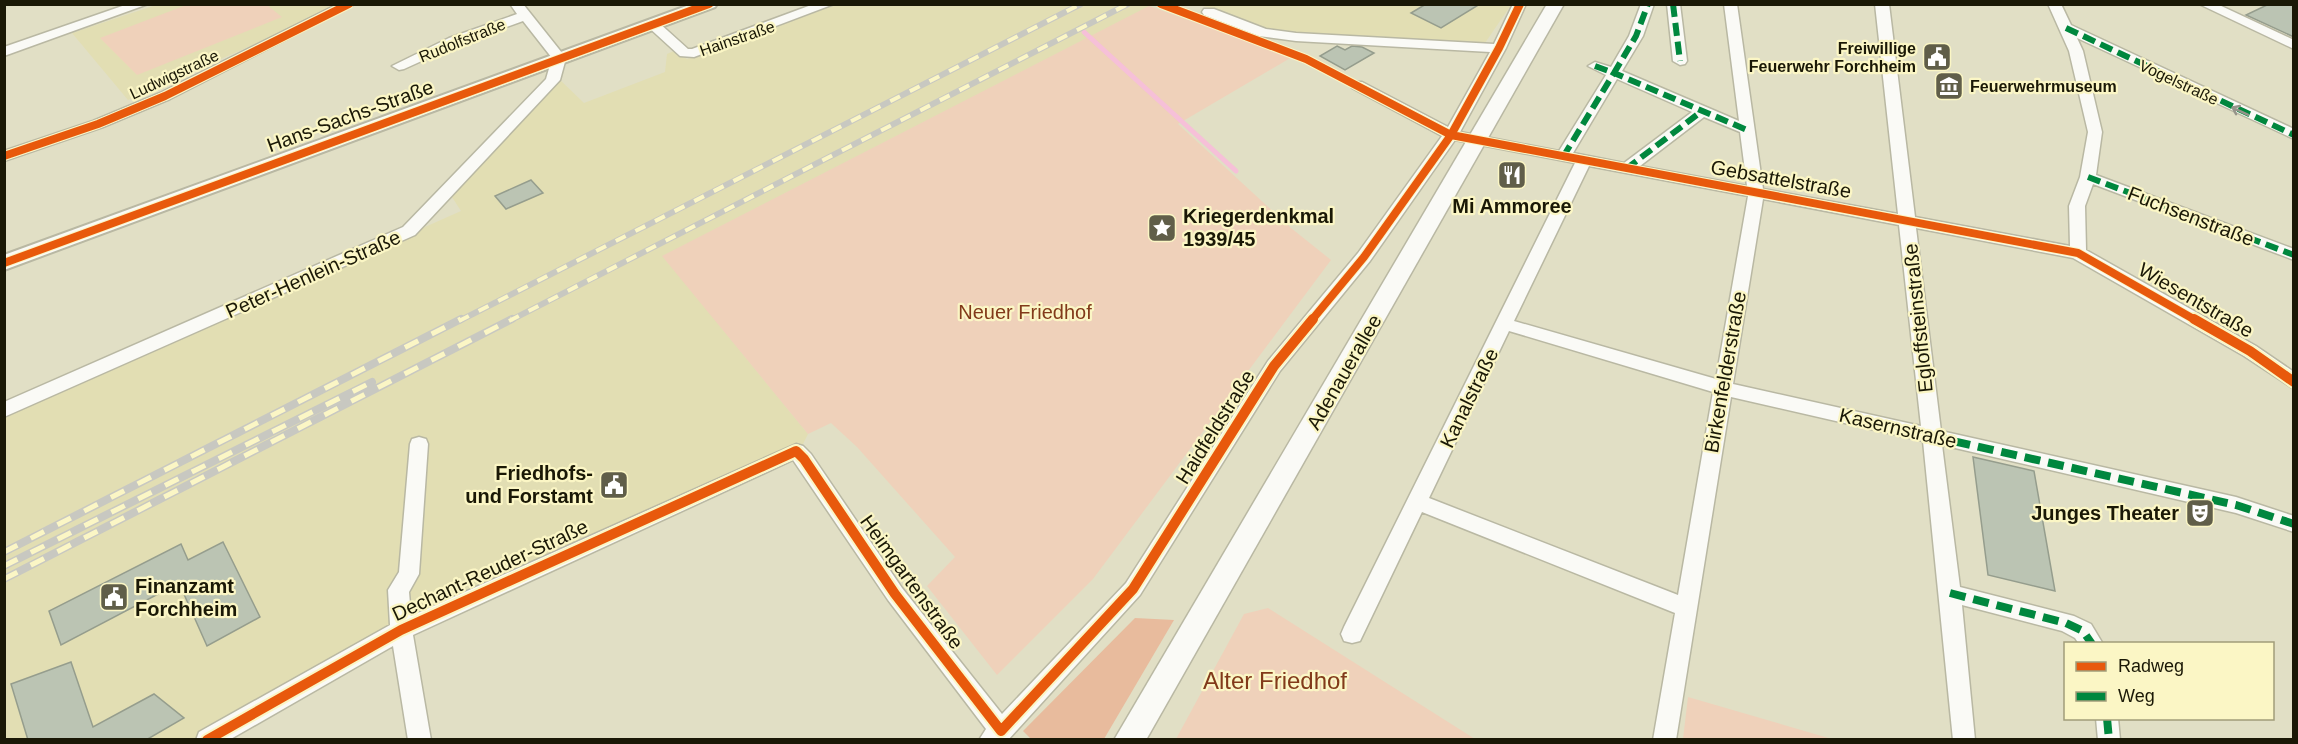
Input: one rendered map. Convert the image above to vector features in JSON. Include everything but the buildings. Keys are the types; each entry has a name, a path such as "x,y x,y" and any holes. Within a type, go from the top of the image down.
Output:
{"main road":[{"name":"Adenauerallee","path":"1130,740 1556,4"}],"street":[{"path":"4,52 142,4"},
{"name":"Ludwigstraße","path":"4,156 98,124 165,96 349,4"},
{"name":"Rudolfstraße","path":"516,4 559,58"},
{"name":"Hans-Sachs-Straße","path":"4,263 710,4"},
{"name":"Hainstraße","path":"653,25 685,53 694,53 828,4"},
{"name":"Haidfeldstraße","path":"996,735 1133,590 1274,366 1364,257 1451,135 1499,48 1520,4"},
{"path":"1563,157 1636,36 1648,4"},
{"path":"1673,4 1680,61"},
{"name":"Birkenfelderstraße","path":"1664,740 1756,193 1730,4"},
{"name":"Egloffsteinstraße","path":"1882,4 1950,592 1964,740"},
{"path":"2054,4 2076,51 2095,132 2088,177 2078,206 2078,253"},
{"path":"2205,4 2294,45"},
{"path":"1209,12 1264,33 1296,37 1499,48"},
{"name":"Rudolfstraße","path":"399,66 454,41 525,16"},
{"name":"Vogelstraße","path":"2066,28 2294,135"},
{"name":"Peter-Henlein-Straße","path":"4,410 409,231 553,80 559,58"},
{"path":"1595,66 1748,130"},
{"path":"1356,85 1451,135 1477,140"},
{"path":"1626,169 1702,111"},
{"name":"Gebsattelstraße","path":"1477,140 2078,253"},
{"name":"Kanalstraße","path":"1352,634 1584,161"},
{"name":"Fuchsenstraße","path":"2088,177 2294,255"},
{"name":"Wiesentstraße","path":"2078,253 2250,351 2294,382"},
{"name":"Kasernstraße","path":"1505,324 1722,388 2236,505 2294,524"},
{"path":"419,444 409,574 398,590 401,630 420,740"},
{"name":"Heimgartenstraße","path":"796,451 804,459 895,594 996,735"},
{"name":"Dechant-Reuder-Straße","path":"207,740 401,630 796,451"},
{"path":"1418,502 1686,608"},
{"path":"1950,592 2067,623 2083,631 2091,642"},
{"path":"2107,720 2109,740"}],"shaded area":[{"path":"156,5 335,5 264,40 128,100 72,33"},
{"path":"836,5 1152,5 663,256 808,434 797,456 404,638 221,739 5,739 4,414 461,211 452,197 558,78 584,103 665,72 667,54 676,50 687,59"},
{"path":"1201,5 1511,5 1485,43 1274,32"},
{"path":"1135,618 1174,620 1104,739 1031,739 1023,731"}],"green space":[{"path":"189,4 267,5 282,17 137,75 100,38"},
{"name":"Neuer Friedhof","path":"1149,6 1292,57 1178,124 1291,228 1331,260 1093,579 997,675 927,586 955,557 857,447 831,423 808,434 662,256"},
{"name":"Alter Friedhof","path":"1268,608 1475,739 1176,739 1244,614"},
{"path":"1688,697 1832,739 1683,739"}],"waterway":[{"path":"1084,32 1236,171"}],"railway":[{"path":"459,321 1081,4"},
{"path":"509,321 1128,4"},
{"path":"4,552 461,319"},
{"path":"4,579 512,319"},
{"path":"4,566 372,382"}],"marked path":[{"path":"1595,66 1614,73 1636,36 1648,4"},
{"path":"1673,4 1680,61"},
{"path":"2066,28 2294,135"},
{"path":"1563,157 1614,73 1747,130"},
{"path":"1626,169 1702,111"},
{"path":"2088,177 2294,255"},
{"path":"1931,436 2236,505 2294,524"},
{"path":"1950,593 2066,623 2083,631 2091,642"},
{"path":"2107,720 2109,740"}],"cycle path":[{"path":"4,156 98,124 165,96 349,4"},
{"path":"4,263 709,4"},
{"path":"1161,4 1306,59 1451,135 2078,253 2250,351 2294,382"},
{"path":"207,740 401,630 796,451 804,459 895,594 1001,731 1133,589 1274,366 1364,257 1451,135 1499,48 1520,4"}],"place":[{"name":"Freiwillige Feuerwehr Forchheim","path":"1937,57"},
{"name":"Feuerwehrmuseum","path":"1949,86"},
{"name":"Mi Ammoree","path":"1512,175"},
{"name":"Kriegerdenkmal 1939/45","path":"1162,228"},
{"name":"Friedhofs- und Forstamt","path":"614,485"},
{"name":"Junges Theater","path":"2200,513"},
{"name":"Finanzamt Forchheim","path":"114,597"}]}
